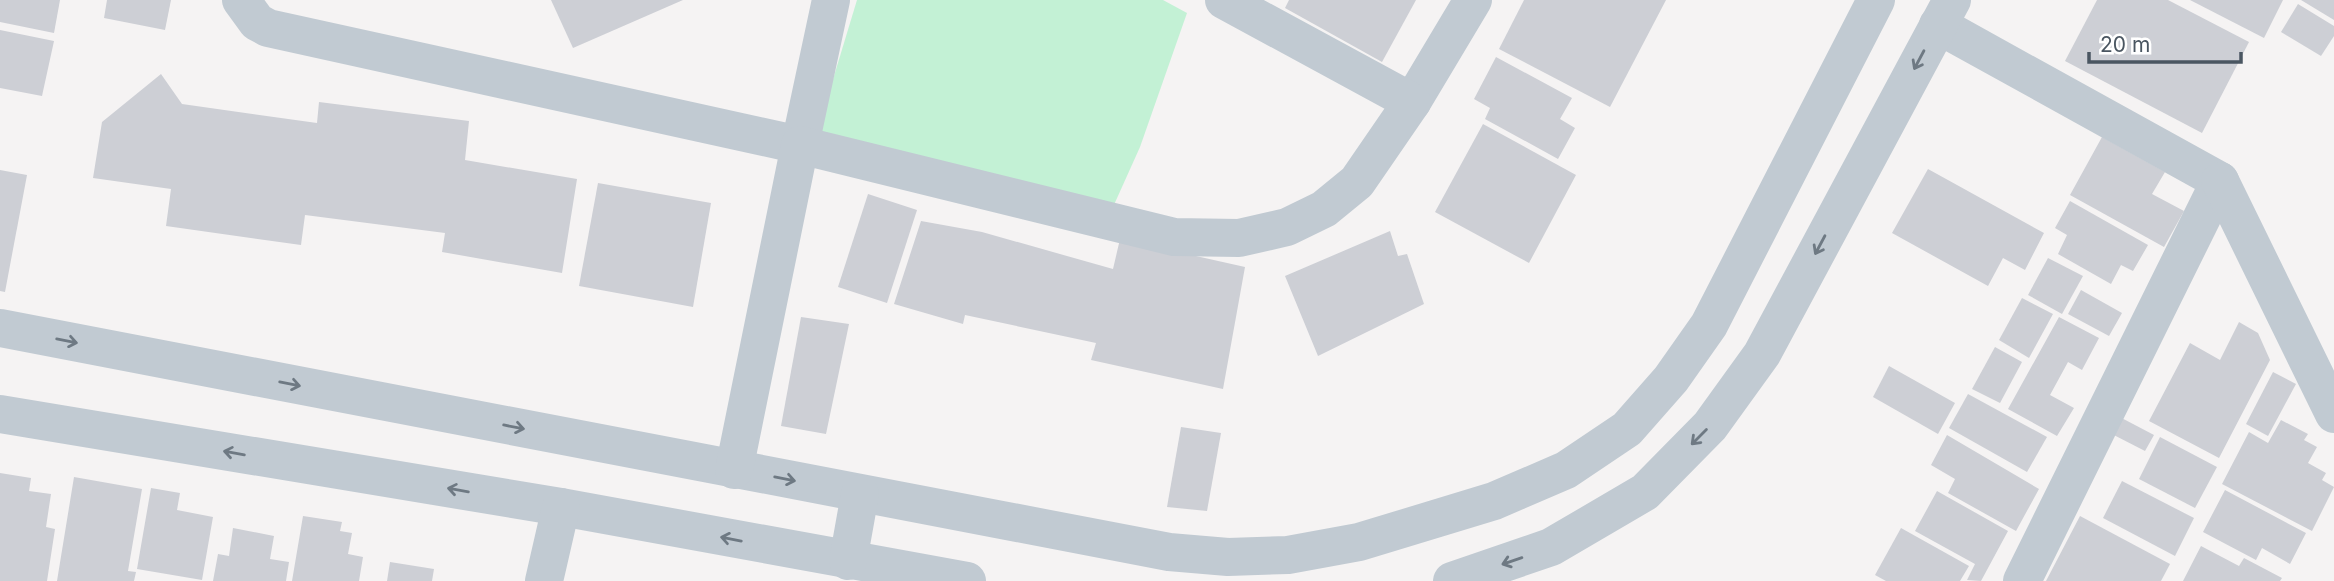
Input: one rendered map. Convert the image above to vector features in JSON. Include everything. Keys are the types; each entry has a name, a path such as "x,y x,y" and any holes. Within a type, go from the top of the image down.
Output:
{"street":[{"path":"241,0 257,22 268,28 800,145 1174,237 1239,238 1287,227 1324,209 1357,182 1412,102 1473,0"},
{"path":"734,470 831,0"},
{"path":"1224,0 1412,102"},
{"path":"0,328 1169,552 1228,557 1288,555 1359,542 1494,500 1566,470 1627,429 1671,379 1709,325 1875,0"},
{"path":"1452,581 1551,547 1645,492 1710,426 1762,354 1945,13 2220,181 2333,411"},
{"path":"2022,581 2220,181"},
{"path":"0,414 561,508 967,581"},
{"path":"848,561 860,494"},
{"path":"544,581 561,508"}],"green space":[{"path":"857,0 1163,0 1187,13 1140,147 1113,207 814,142"}],"building":[{"path":"0,0 60,0 54,33 0,22"},
{"path":"107,0 171,0 165,30 104,18"},
{"path":"551,0 683,0 573,48"},
{"path":"1289,0 1416,0 1382,62 1285,8"},
{"path":"1524,0 1666,0 1610,107 1499,49"},
{"path":"2097,0 2168,0 2249,42 2202,133 2065,61"},
{"path":"2190,0 2283,0 2264,38"},
{"path":"2301,0 2334,0 2334,20"},
{"path":"2298,4 2334,26 2334,36 2321,56 2281,32"},
{"path":"0,30 54,41 42,96 0,88"},
{"path":"1496,57 1572,98 1560,119 1575,128 1558,159 1485,119 1490,108 1474,99"},
{"path":"161,74 182,104 317,123 319,102 469,121 465,160 577,179 562,273 442,252 445,233 305,215 301,245 166,226 171,189 93,178 102,122"},
{"path":"1483,124 1576,175 1529,263 1435,212"},
{"path":"2102,137 2165,172 2152,194 2184,211 2164,247 2070,195"},
{"path":"1928,169 2044,233 2025,270 2003,258 1988,286 1892,233"},
{"path":"0,170 27,175 5,292 0,291"},
{"path":"598,183 711,203 693,307 579,286"},
{"path":"868,194 917,210 887,303 838,287"},
{"path":"2070,201 2148,245 2133,271 2121,265 2111,284 2058,254 2067,235 2055,228"},
{"path":"921,221 982,232 1113,269 1120,239 1245,267 1223,389 1091,360 1096,343 965,315 963,324 894,304"},
{"path":"1390,231 1398,256 1407,254 1424,304 1318,356 1285,276"},
{"path":"2048,258 2083,276 2062,314 2028,295"},
{"path":"2081,290 2122,313 2109,336 2068,314"},
{"path":"2022,298 2053,314 2029,358 1999,340"},
{"path":"801,317 849,324 826,434 781,426"},
{"path":"2059,317 2099,338 2082,370 2068,362 2050,395 2074,408 2057,436 2008,409"},
{"path":"2239,322 2258,333 2270,360 2219,458 2149,421 2190,343 2220,360"},
{"path":"1995,347 2022,362 2000,403 1972,389"},
{"path":"1889,366 1955,403 1938,434 1873,397"},
{"path":"2273,372 2296,384 2268,436 2246,424"},
{"path":"1968,394 2047,437 2027,472 1949,428"},
{"path":"2114,414 2154,435 2145,451 2106,431"},
{"path":"2281,420 2308,434 2304,440 2317,447 2308,463 2326,473 2322,480 2334,487 2312,531 2222,484 2249,432 2268,443"},
{"path":"1181,427 1221,433 1207,511 1167,507"},
{"path":"1947,435 2039,489 2016,531 1948,493 1955,479 1931,465"},
{"path":"2160,437 2217,467 2195,508 2139,479"},
{"path":"0,473 31,478 29,491 51,494 46,527 55,529 47,581 0,581"},
{"path":"74,477 142,489 128,571 136,572 134,581 57,581"},
{"path":"2122,481 2194,518 2175,556 2103,518"},
{"path":"151,488 180,493 177,510 213,517 202,580 137,569"},
{"path":"2225,490 2306,533 2290,564 2262,548 2256,560 2203,532"},
{"path":"1937,491 2008,531 1981,581 1967,580 1975,564 1915,531"},
{"path":"303,516 342,522 340,531 352,533 348,554 363,557 359,581 292,581"},
{"path":"2080,516 2170,564 2161,581 2046,581"},
{"path":"233,528 274,536 270,559 289,562 286,581 213,581 218,554 229,556"},
{"path":"1901,528 1969,566 1960,581 1886,581 1875,575"},
{"path":"2201,546 2239,566 2244,558 2282,578 2280,581 2183,581"},
{"path":"390,562 434,569 432,581 387,581"}]}
